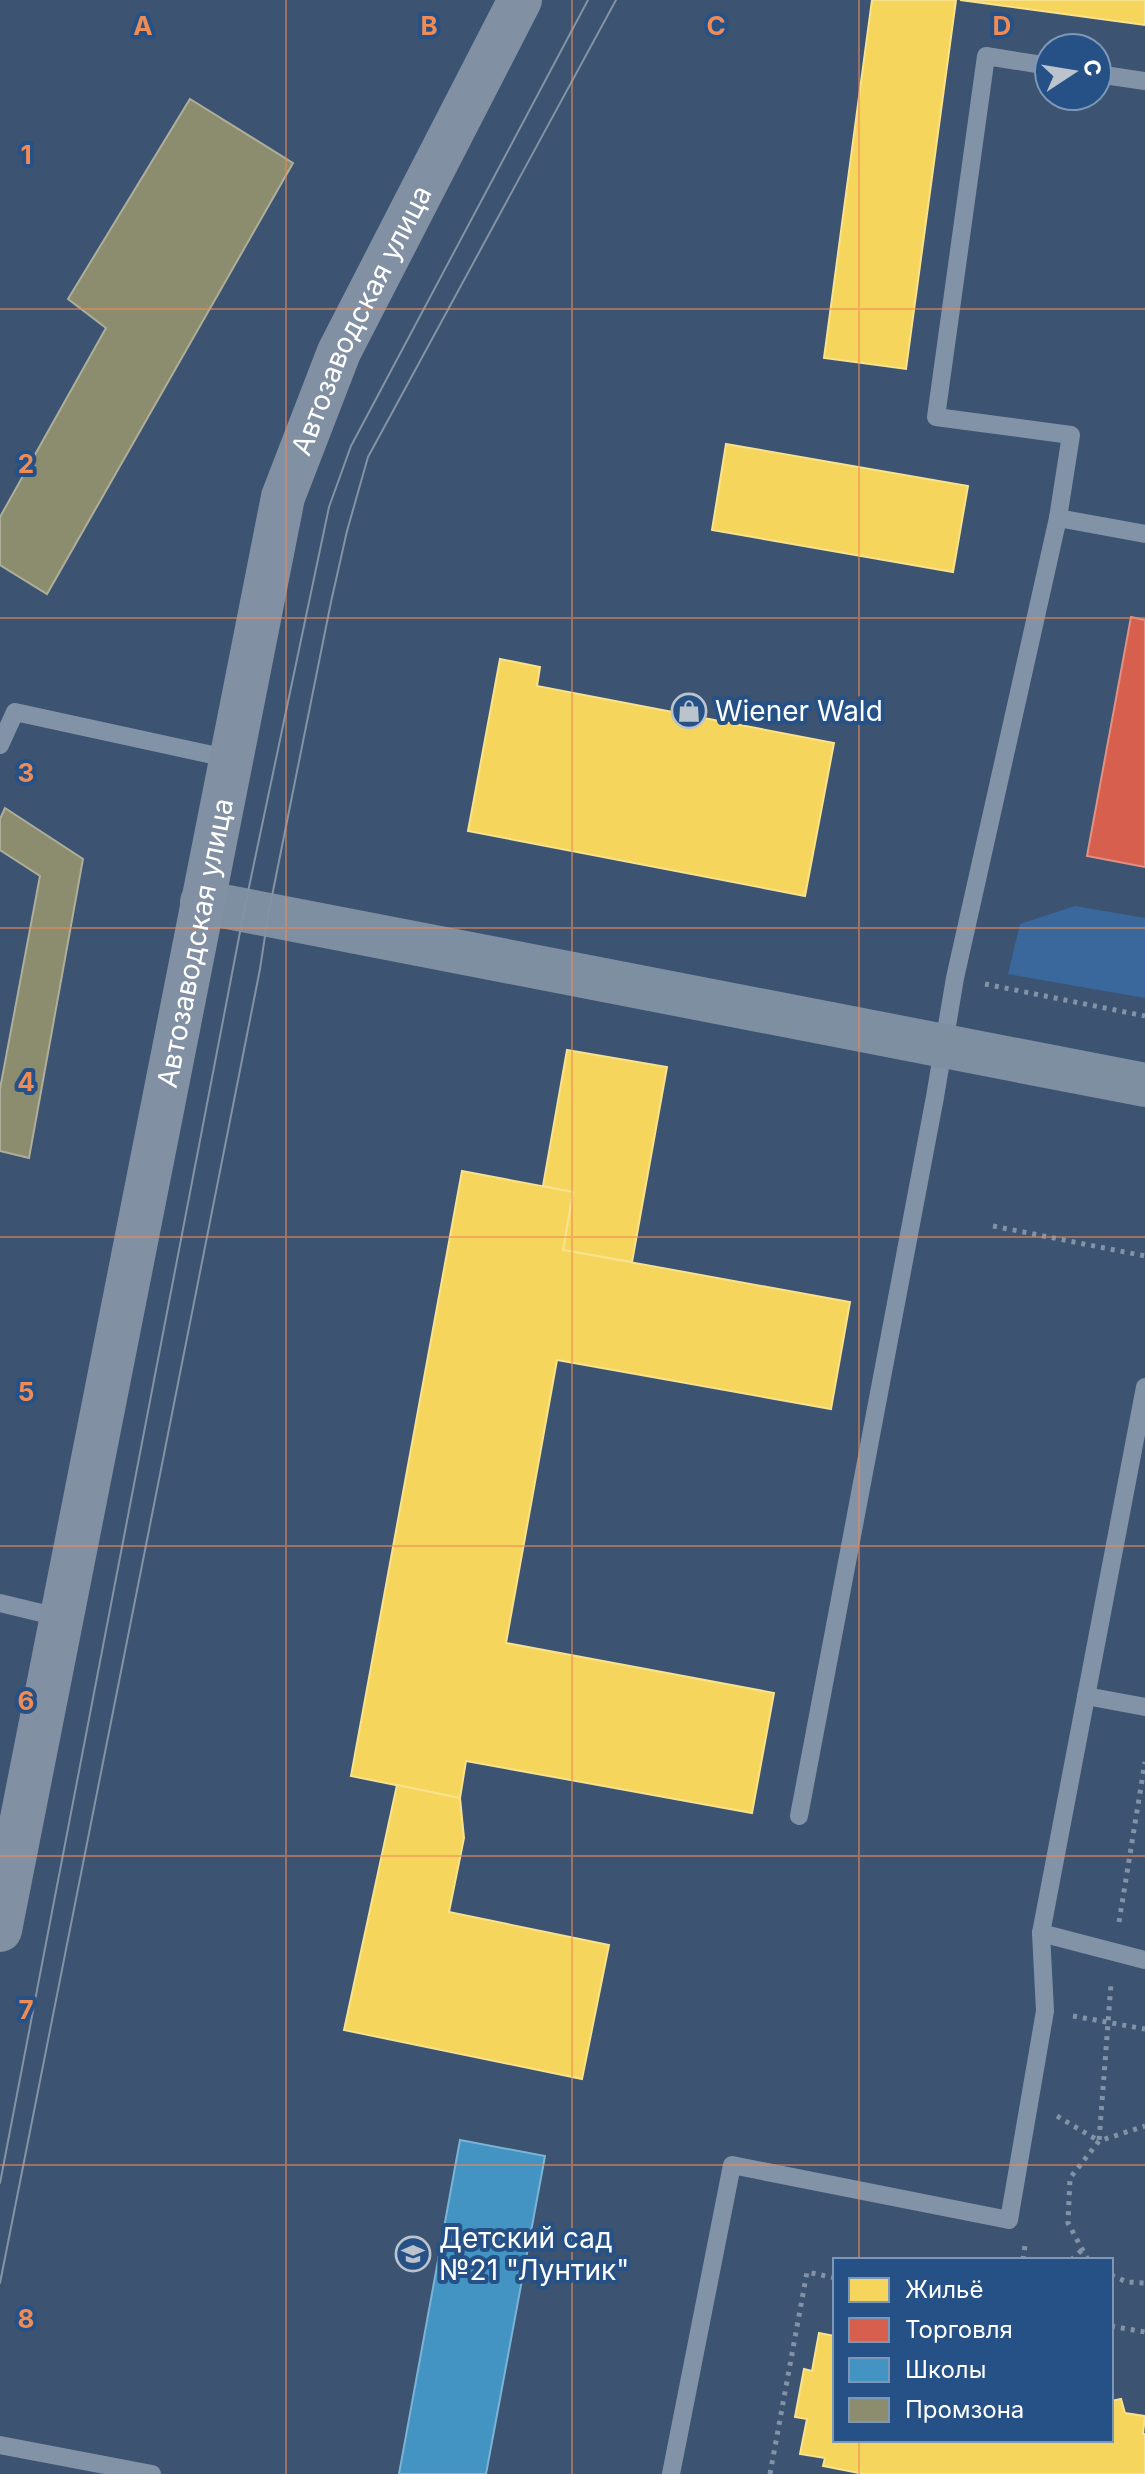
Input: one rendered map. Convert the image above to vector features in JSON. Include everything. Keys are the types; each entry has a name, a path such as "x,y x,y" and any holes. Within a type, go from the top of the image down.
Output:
{"main road":[{"name":"Автозаводская улица","path":"0,1930 283,497 339,352 520,0"}],"street":[{"path":"202,902 1145,1085"}],"lane":[{"path":"799,1816 929,1128 942,1044 1058,518 1071,435 936,417 986,56 1033,63"},
{"path":"1113,76 1145,81"},
{"path":"1058,518 1145,534"},
{"path":"0,745 8,709 231,759"},
{"path":"671,2474 732,2165 1009,2220 1045,2011 1041,1933 1141,1432 1145,1387"},
{"path":"0,1603 62,1618"},
{"path":"1086,1696 1145,1707"},
{"path":"1041,1933 1145,1960"},
{"path":"0,2445 152,2474"}],"path":[{"path":"955,978 1145,1016"},
{"path":"993,1226 1145,1256"},
{"path":"1087,2258 1068,2223 1070,2178 1099,2141 1114,1952 1145,1762"},
{"path":"1047,2110 1099,2141 1145,2126"},
{"path":"1073,2258 1082,2250"},
{"path":"770,2474 807,2272 833,2278"},
{"path":"1113,2276 1127,2282 1145,2283"},
{"path":"1113,2326 1145,2332"}],"shaded area":[{"path":"1075,906 1145,918 1145,998 1008,974 1020,924"}],"building: Жильё":[{"path":"872,0 956,0 906,369 824,358"},
{"path":"960,0 1145,0 1145,25"},
{"path":"726,444 968,486 953,572 712,530"},
{"path":"500,659 540,667 537,686 834,743 805,896 468,831"},
{"path":"567,1050 667,1067 632,1262 563,1250 573,1192 543,1186"},
{"path":"462,1171 573,1192 563,1250 850,1302 831,1409 557,1360 506,1643 774,1693 752,1813 466,1761 460,1798 351,1776"},
{"path":"397,1785 460,1798 464,1838 449,1912 609,1945 582,2079 344,2030"},
{"path":"819,2333 833,2336 833,2442 1113,2442 1113,2401 1121,2399 1125,2413 1145,2416 1145,2474 864,2474 823,2466 825,2458 800,2454 807,2419 795,2417 804,2369 812,2371"}],"building: Торговля":[{"path":"1131,617 1145,620 1145,867 1087,856"}],"building: Школы":[{"path":"460,2140 545,2156 486,2474 399,2474"}],"building: Промзона":[{"path":"190,99 293,163 47,594 0,565 0,517 106,328 68,299"},
{"path":"5,808 83,859 29,1158 0,1151 0,1089 40,876 0,850 0,819"}],"tram line":[{"path":"0,2183 244,911 329,507 351,446 588,0"},
{"path":"0,2283 268,916 347,531 368,457 616,0"}],"place":[{"name":"Wiener Wald","path":"689,711"},
{"name":"Детский сад №21 \"Лунтик\"","path":"413,2254"}]}
